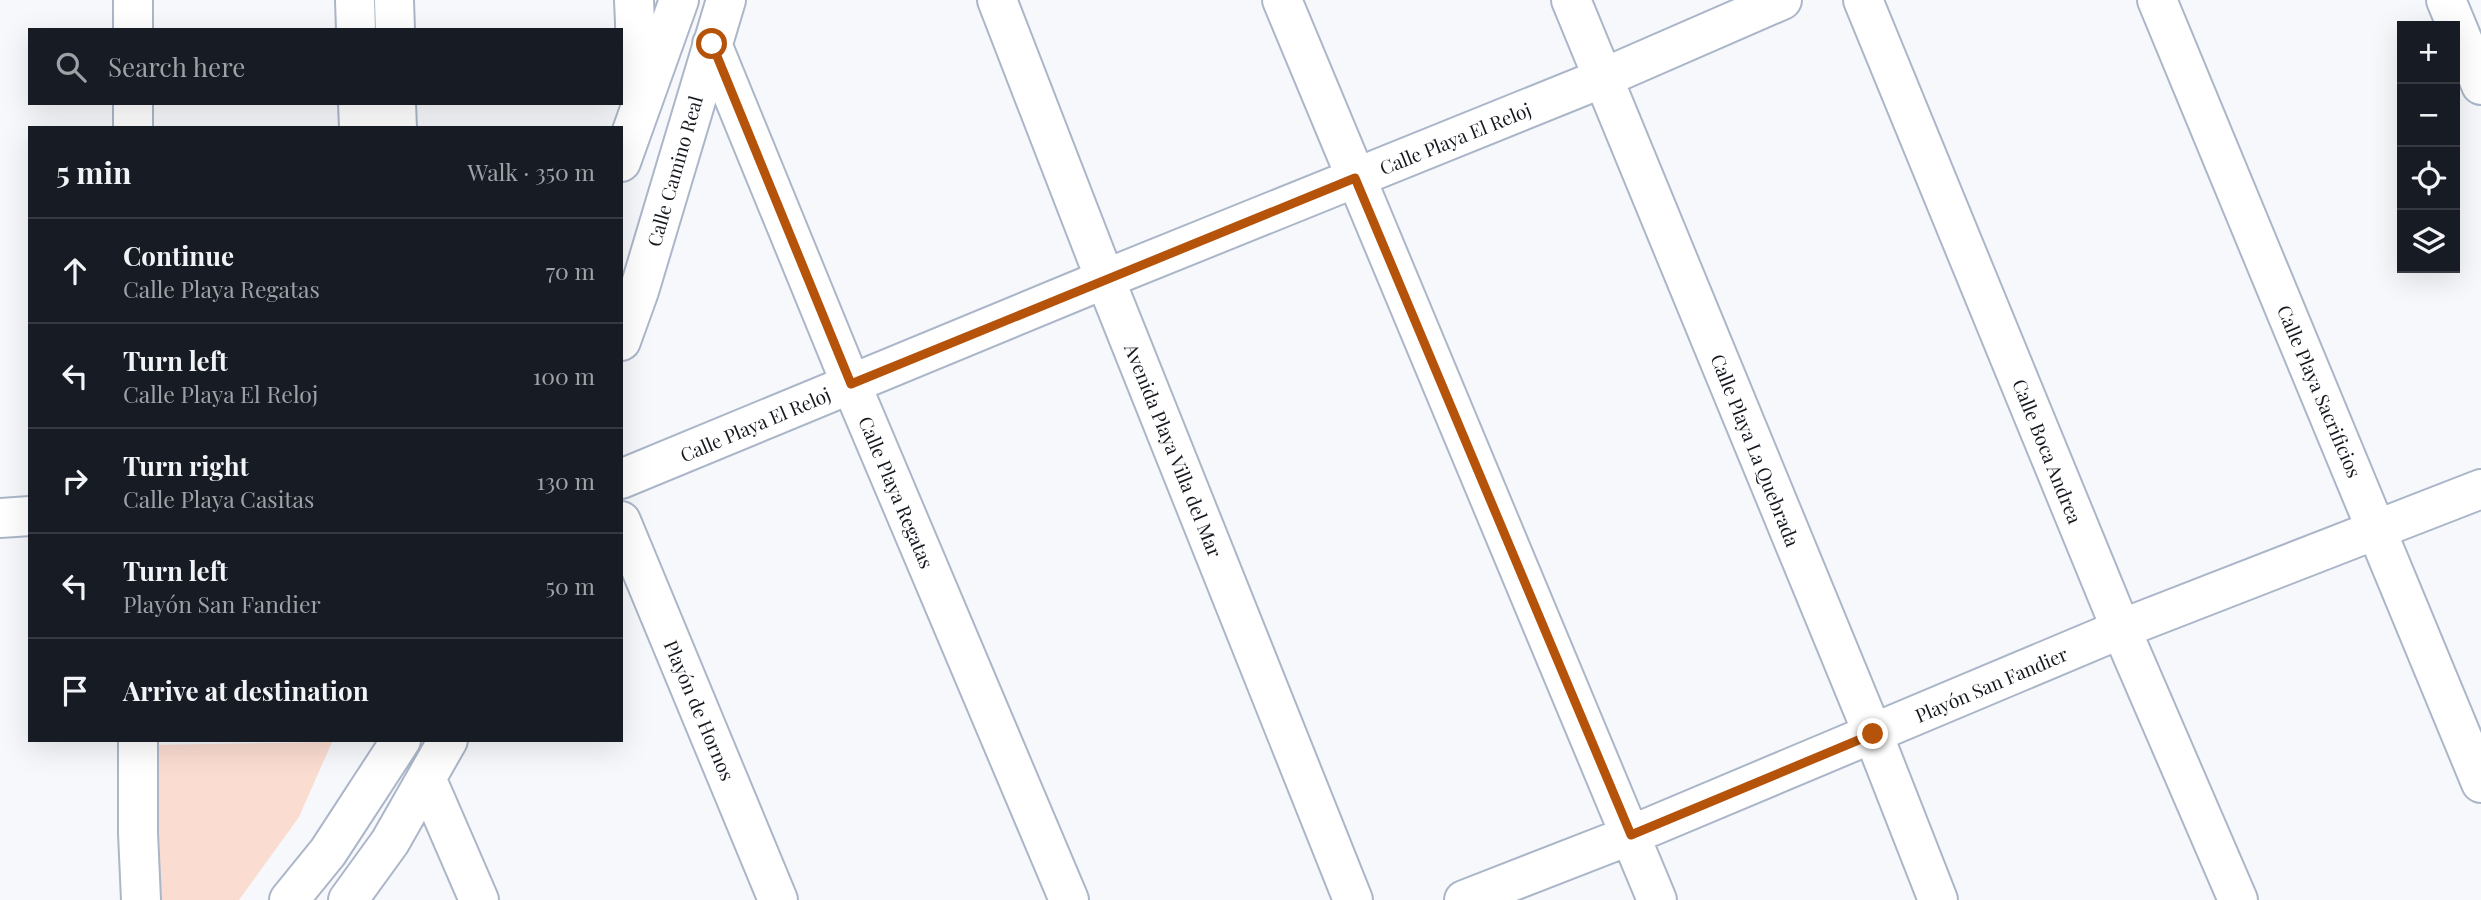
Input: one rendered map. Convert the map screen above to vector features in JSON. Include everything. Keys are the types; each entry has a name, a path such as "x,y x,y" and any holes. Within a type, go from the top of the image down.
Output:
{"street":[{"path":"133,0 133,28"},
{"path":"355,0 356,28"},
{"path":"394,0 395,28"},
{"path":"634,0 639,109"},
{"path":"623,156 679,0"},
{"name":"Calle Camino Real","path":"623,335 639,291 726,0"},
{"name":"Avenida Playa Villa del Mar","path":"997,0 1105,279 1353,900"},
{"path":"1282,0 1657,900"},
{"name":"Calle Playa La Quebrada","path":"1571,0 1873,734 1938,900"},
{"name":"Calle Playa El Reloj","path":"623,479 1105,279 1603,78 1782,0"},
{"name":"Calle Boca Andrea","path":"1863,0 2121,629 2238,900"},
{"name":"Calle Playa Sacrificios","path":"2157,0 2481,783"},
{"path":"2446,0 2481,85"},
{"name":"Calle Playa Regatas","path":"712,44 851,384 1069,900"},
{"path":"133,105 133,126"},
{"path":"358,105 359,126"},
{"path":"397,105 397,126"},
{"name":"Playón San Fandier","path":"1464,900 1631,835 2121,629 2481,489"},
{"path":"0,518 28,516"},
{"name":"Playón de Hornos","path":"623,526 778,900"},
{"path":"138,742 141,900"},
{"path":"289,900 328,852 400,742"},
{"path":"348,900 390,842 447,742"},
{"path":"427,780 479,900"}],"shaded area":[{"path":"332,742 299,817 239,900 156,900 148,745"}],"route":[{"path":"712,44 851,384 1355,178 1631,835 1873,734"}]}
